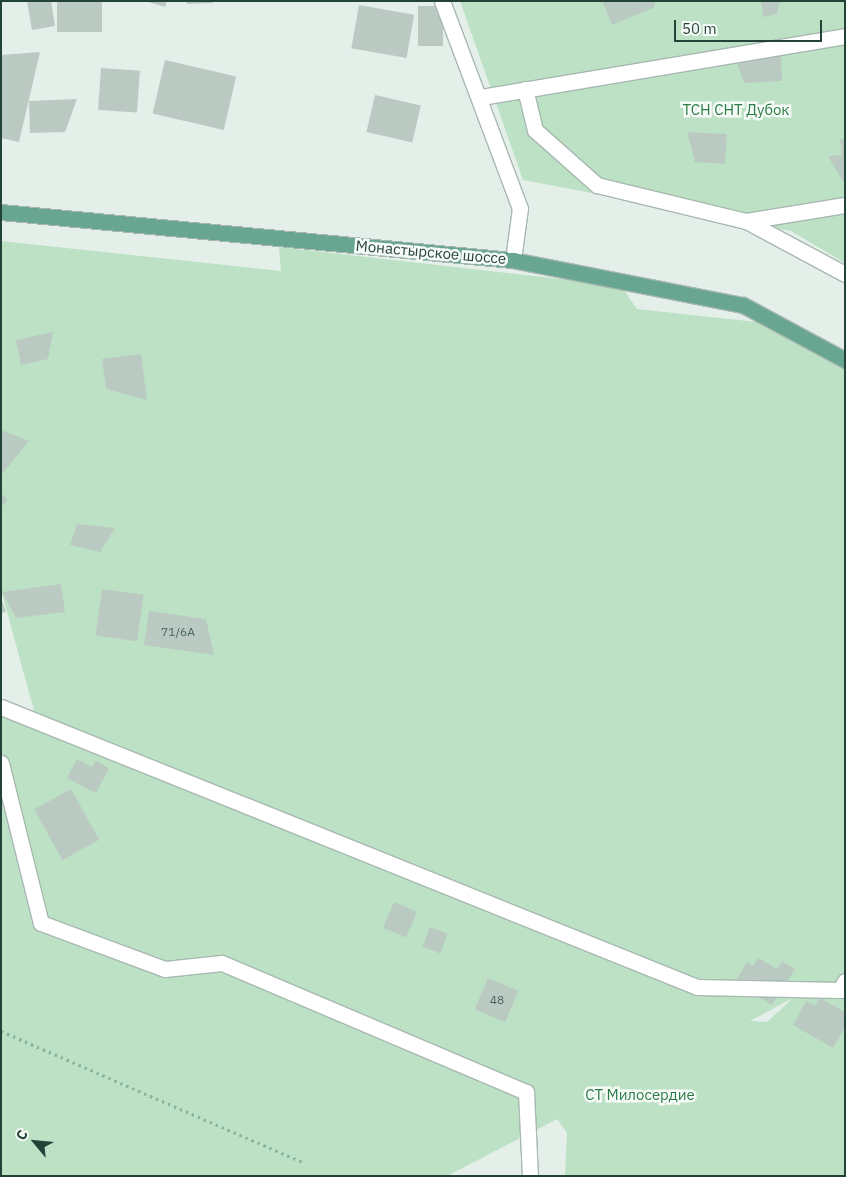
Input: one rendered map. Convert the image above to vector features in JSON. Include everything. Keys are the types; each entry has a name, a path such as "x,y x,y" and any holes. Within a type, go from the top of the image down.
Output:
{"main road":[{"name":"Монастырское шоссе","path":"1,212 513,260 743,305 845,360"}],"street":[{"path":"442,1 481,97 520,208 513,260"},
{"path":"481,97 845,36"},
{"path":"525,89 535,130 597,185 746,221 845,274"},
{"path":"746,221 845,205"},
{"path":"1,707 697,987 840,990 845,981"},
{"path":"1,764 42,923 166,968 222,963 526,1092 530,1176"}],"path":[{"path":"1,1031 305,1163"}],"green space":[{"name":"ТСН СНТ Дубок","path":"460,1 845,1 845,263 791,231 523,180"},
{"name":"СТ Милосердие","path":"1,241 281,271 279,247 621,286 637,309 785,325 845,367 845,1176 565,1176 567,1133 557,1119 447,1176 1,1176 1,699 36,718 1,590","holes":["791,999 791,1000 767,1022 750,1021"]}],"building":[{"path":"27,1 51,1 55,26 32,30"},
{"path":"57,1 102,1 102,32 57,32"},
{"path":"145,1 167,1 165,7"},
{"path":"187,1 213,1 213,3 187,4"},
{"path":"602,1 655,1 655,7 612,25"},
{"path":"761,1 780,1 777,14 763,17"},
{"path":"359,5 414,15 407,58 351,48"},
{"path":"418,6 443,6 443,46 418,46"},
{"path":"781,50 782,81 744,83 734,53"},
{"path":"40,52 19,142 1,138 1,55"},
{"path":"165,60 236,76 224,130 153,114"},
{"path":"101,68 140,71 137,113 98,110"},
{"path":"375,95 421,106 412,143 366,132"},
{"path":"77,99 65,132 30,133 29,101"},
{"path":"687,132 727,134 725,164 695,162"},
{"path":"840,139 845,139 845,185 828,156 842,155"},
{"path":"53,332 48,359 21,365 16,340"},
{"path":"141,354 147,400 106,389 102,359"},
{"path":"1,430 29,441 3,473 1,472"},
{"path":"1,493 8,500 1,507"},
{"path":"77,524 115,528 100,552 70,545"},
{"path":"61,584 65,612 16,618 2,592"},
{"path":"102,589 144,595 137,641 95,636"},
{"path":"1,598 6,612 1,613"},
{"path":"149,611 206,619 214,655 144,645"},
{"path":"77,759 92,767 96,761 109,768 96,793 67,778"},
{"path":"71,789 99,840 62,860 34,809"},
{"path":"394,902 417,912 406,938 383,928"},
{"path":"430,927 448,934 440,953 422,947"},
{"path":"758,958 777,969 782,961 795,969 772,1005 735,982 747,962 753,966"},
{"path":"488,978 518,991 505,1022 475,1009"},
{"path":"820,998 845,1012 845,1027 833,1048 793,1025 806,1001 815,1006"}]}
